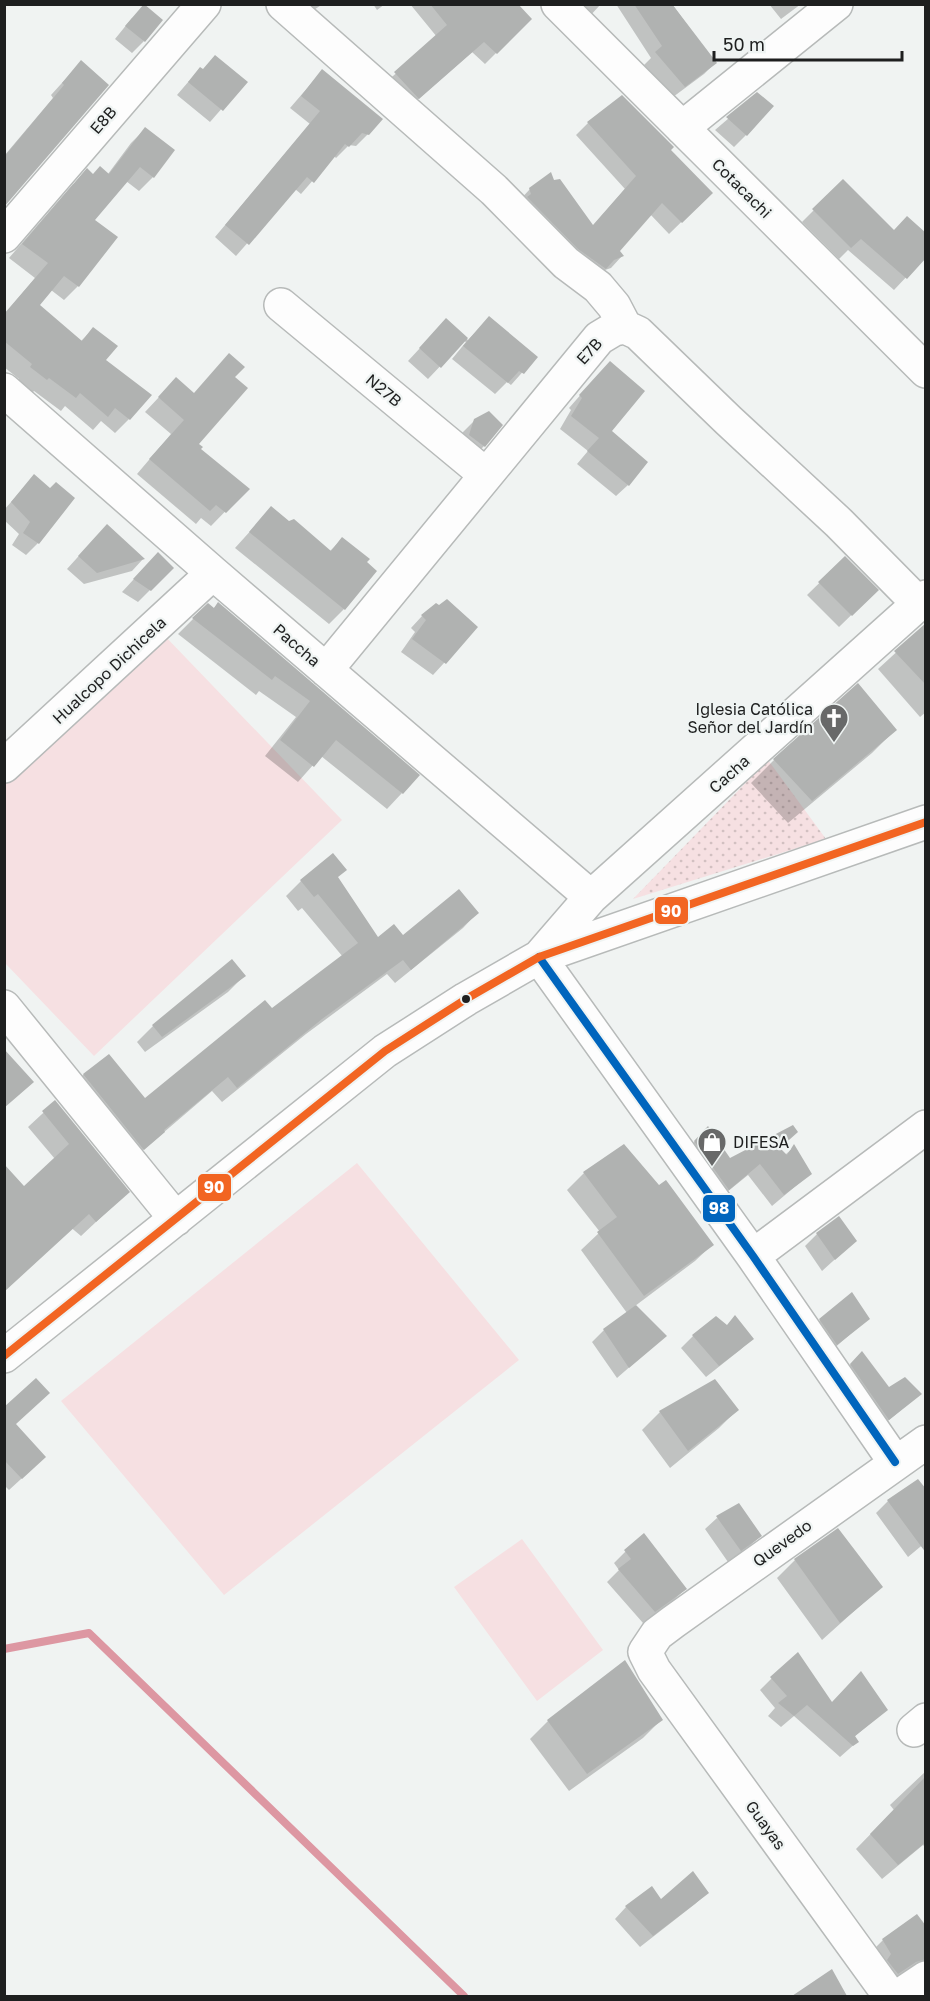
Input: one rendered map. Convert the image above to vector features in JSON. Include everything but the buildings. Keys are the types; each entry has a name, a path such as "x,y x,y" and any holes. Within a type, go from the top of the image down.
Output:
{"street":[{"name":"E8B","path":"4,236 204,4"},
{"path":"283,4 494,190 566,263 598,287 614,306 625,327 638,333 671,363 728,420 922,601"},
{"name":"Cotacachi","path":"558,4 926,371"},
{"path":"682,128 837,4"},
{"name":"N27B","path":"281,305 486,476"},
{"name":"E7B","path":"326,670 599,338 614,328 625,327"},
{"name":"Paccha","path":"4,390 213,573 591,897"},
{"name":"Hualcopo Dichicela","path":"4,766 213,573"},
{"name":"Cacha","path":"539,957 591,897 922,601"},
{"path":"4,1356 385,1051 466,999 539,957 926,822"},
{"path":"539,957 753,1256 895,1462"},
{"path":"4,1007 176,1219"},
{"path":"753,1256 926,1127"},
{"name":"Quevedo","path":"645,1652 657,1634 673,1622 926,1442"},
{"name":"Guayas","path":"645,1652 654,1670 890,1996"},
{"path":"899,1996 926,1978"}],"shaded area":[{"path":"162,633 342,820 94,1056 5,963 5,783"},
{"path":"768,760 826,839 633,899"},
{"path":"357,1163 519,1360 224,1595 61,1401"},
{"path":"522,1539 603,1650 537,1701 454,1587"}],"waterway":[{"path":"4,1649 89,1633 464,1996"}],"transit line":[{"name":"90","path":"4,1356 385,1051 466,999 539,957 926,822"},
{"name":"98","path":"539,957 753,1256 895,1462"}],"place":[{"name":"Iglesia Católica Señor del Jardín","path":"834,744"},
{"name":"DIFESA","path":"712,1168"}]}
